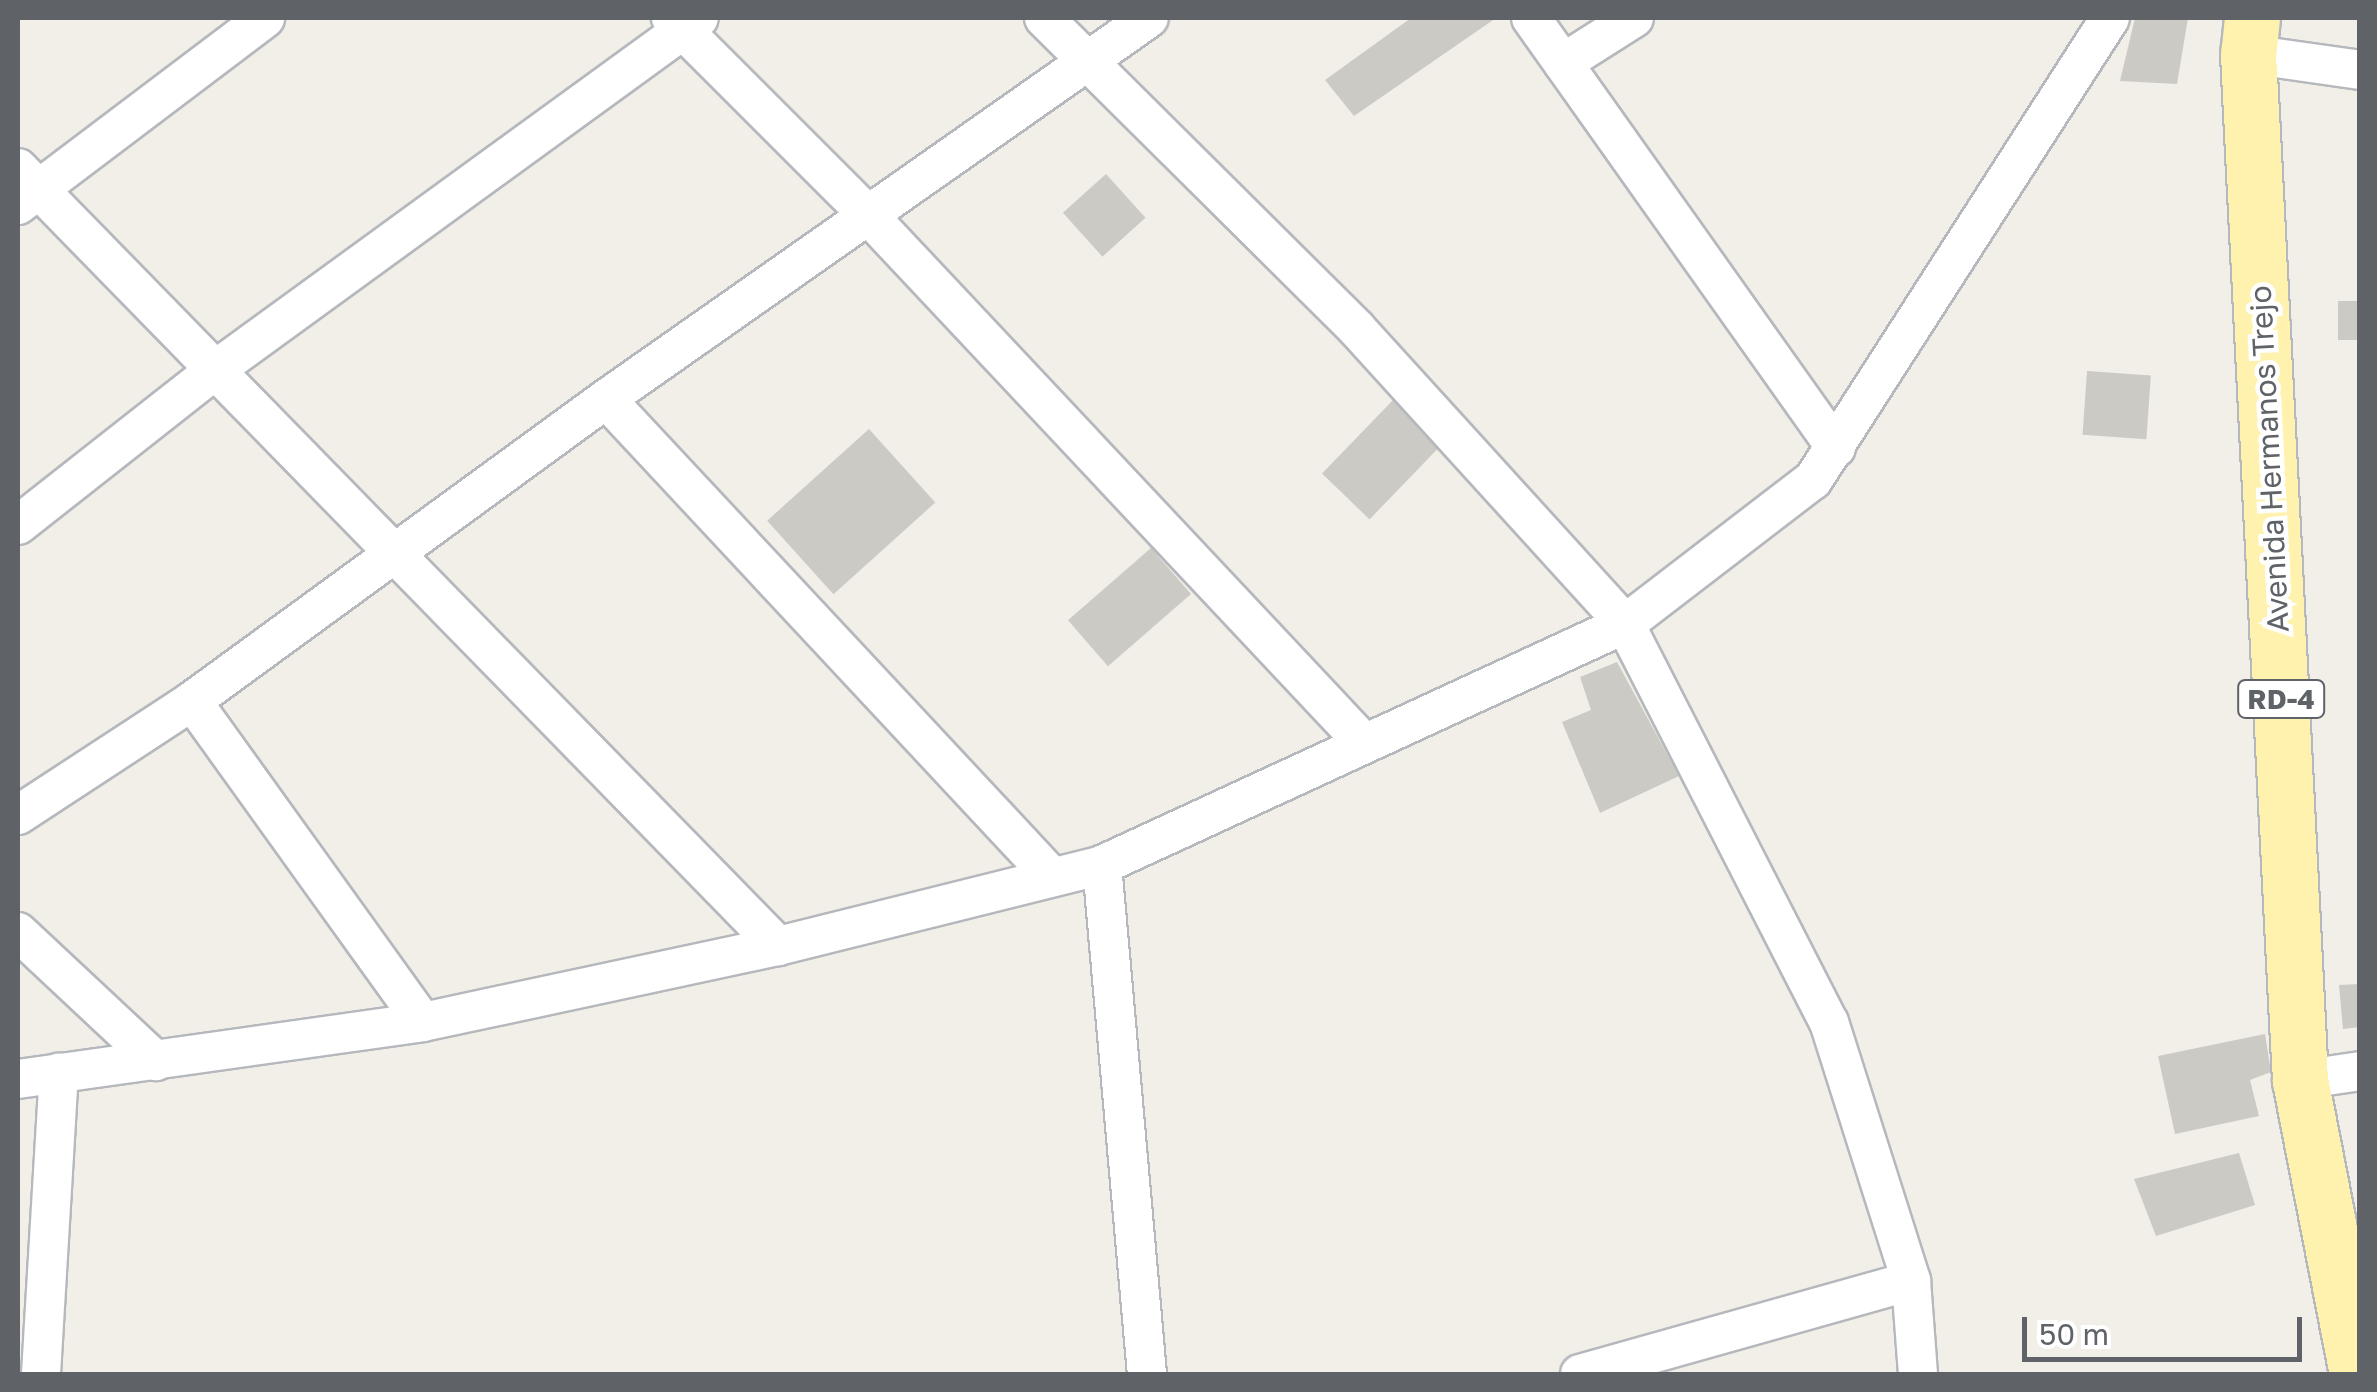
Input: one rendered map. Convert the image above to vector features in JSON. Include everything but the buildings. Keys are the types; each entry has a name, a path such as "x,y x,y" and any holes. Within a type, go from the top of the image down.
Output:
{"main road":[{"name":"Avenida Hermanos Trejo","path":"2250,36 2300,1080 2344,1371"}],"street":[{"path":"265,18 25,187 394,552 778,946"},
{"path":"1044,18 1082,60 1358,330 1624,624 1829,1022 1912,1281 1918,1374"},
{"path":"18,815 192,700 606,398 868,216 1082,60 1148,18"},
{"path":"1531,18 1836,448"},
{"path":"1563,63 1634,18"},
{"path":"18,1079 423,1022 778,946 1102,865 1624,624 1813,480 2110,18"},
{"path":"18,526 211,373 684,22 1362,742"},
{"path":"2250,36 2360,70"},
{"path":"606,398 1052,877"},
{"path":"192,700 423,1022"},
{"path":"1102,865 1147,1374"},
{"path":"18,932 156,1061"},
{"path":"2300,1080 2360,1071"},
{"path":"40,1374 59,1074"},
{"path":"1580,1374 1912,1281"}]}
